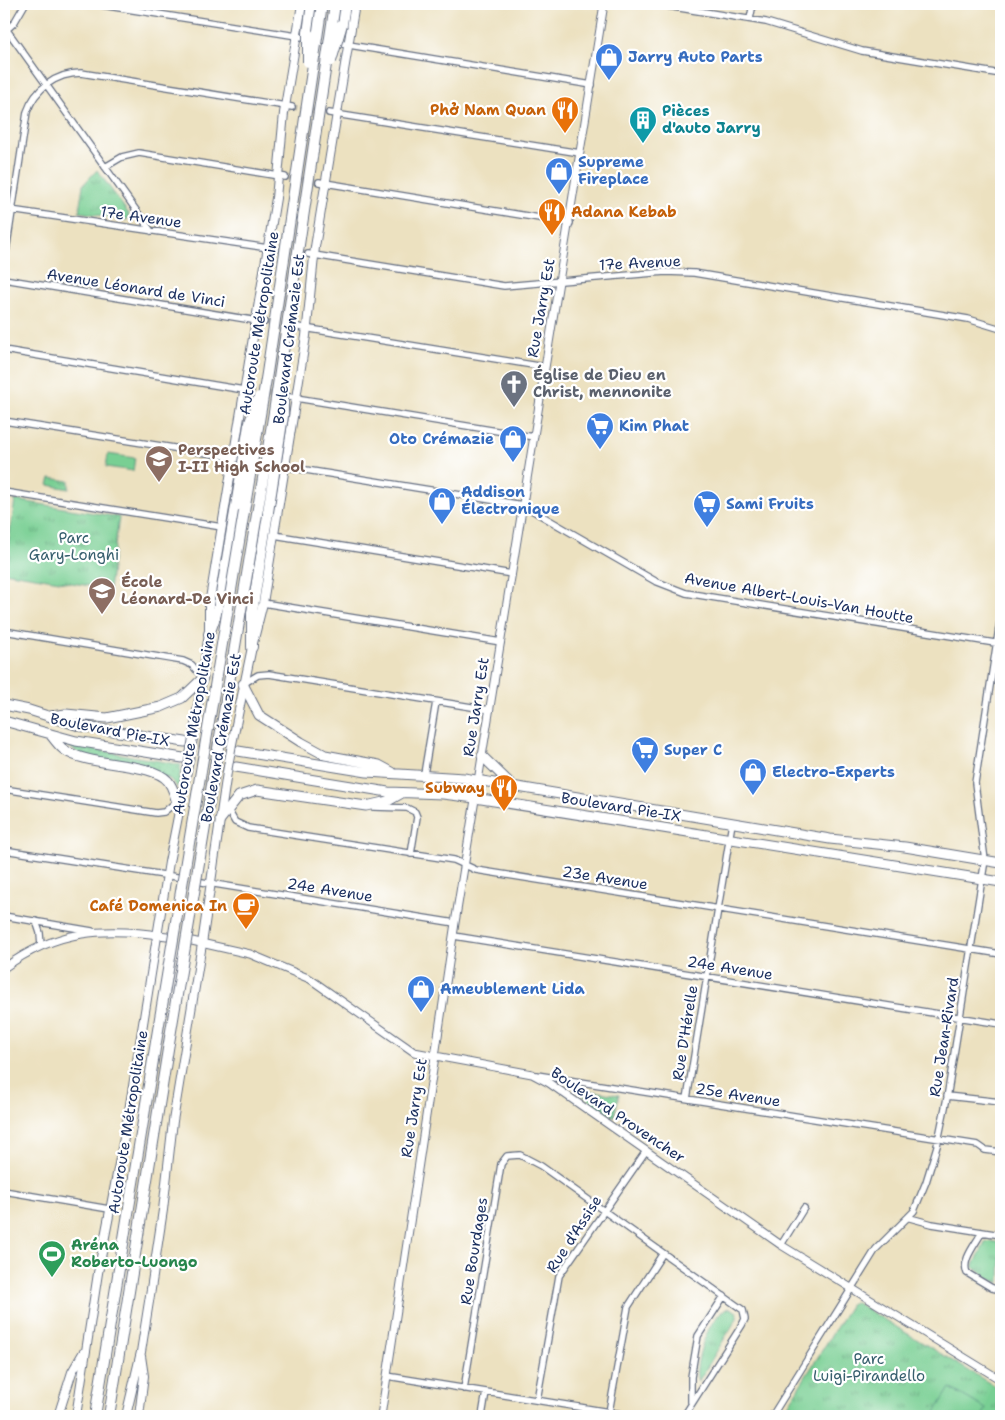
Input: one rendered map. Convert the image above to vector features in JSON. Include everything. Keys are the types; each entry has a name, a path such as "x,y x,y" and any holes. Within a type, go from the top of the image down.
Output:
{"highway":[{"path":"308,99 308,33 312,4"},
{"name":"Autoroute Métropolitaine","path":"95,1416 267,373 322,4"},
{"name":"Autoroute Métropolitaine","path":"109,1416 168,1044 283,352 335,4"},
{"path":"321,96 346,4"},
{"path":"252,646 252,612 283,416 283,352"},
{"path":"209,634 219,606 249,425 267,373"}],"main road":[{"name":"Boulevard Crémazie Est","path":"76,1416 109,1209 128,1117 166,876 184,794 189,740 203,678 209,634 209,606 260,321 282,176 289,107 300,37 302,4"},
{"name":"Boulevard Crémazie Est","path":"126,1416 140,1352 163,1210 173,1121 212,884 227,772 235,747 243,684 263,603 293,397 307,329 311,255 322,183 333,113 355,4"},
{"path":"47,717 66,714 107,718 161,707 182,698 203,678"},
{"path":"243,684 259,715 301,742 325,755 379,765 394,773"},
{"name":"Boulevard Pie-IX","path":"4,705 29,710 47,717 90,728 189,740"},
{"name":"Boulevard Pie-IX","path":"4,720 76,741 183,758"},
{"path":"50,734 61,747 83,759 143,770 159,775 168,782 179,814"},
{"name":"Boulevard Pie-IX","path":"235,747 345,769 424,774 478,780 732,823 1001,863"},
{"path":"482,756 512,785"},
{"name":"Boulevard Pie-IX","path":"236,767 402,793 443,794 475,798 1001,882"},
{"path":"220,820 239,796 257,790 366,806 388,801 402,793"},
{"path":"58,1416 72,1372 86,1349"},
{"path":"139,1416 144,1376 140,1352"}],"street":[{"path":"25,4 5,31 151,231"},
{"path":"96,4 300,37"},
{"name":"Rue Jarry Est","path":"381,1416 464,864 570,223 604,4"},
{"path":"655,4 686,6 750,19 862,51 1001,74"},
{"path":"750,19 752,4"},
{"path":"346,44 592,85"},
{"path":"4,265 27,112 33,98 46,85 65,74 81,73 289,107"},
{"path":"333,113 580,153"},
{"path":"105,167 122,157 139,154 282,176"},
{"path":"322,183 570,223"},
{"name":"17e Avenue","path":"4,209 271,249"},
{"name":"17e Avenue","path":"311,255 504,286 664,272 694,273 968,319 1001,329"},
{"name":"Avenue Léonard de Vinci","path":"4,279 260,321"},
{"path":"298,327 545,367"},
{"path":"4,350 247,390"},
{"path":"293,397 534,437"},
{"path":"4,421 236,458"},
{"path":"282,466 523,505"},
{"path":"4,492 222,527"},
{"name":"Avenue Albert-Louis-Van Houtte","path":"523,505 655,581 686,593 999,644"},
{"path":"274,535 512,574"},
{"path":"263,603 501,642"},
{"name":"Rue Jean-Rivard","path":"772,1416 876,1249 910,1218 926,1182 939,1140 948,1096 985,860 975,783 999,644 1001,615"},
{"path":"4,632 183,661 192,665 203,678"},
{"path":"243,684 258,675 269,674 490,710"},
{"path":"424,774 436,702"},
{"path":"4,789 156,813 164,812 184,794"},
{"name":"23e Avenue","path":"223,798 235,822 243,827 454,860 479,871 1001,954"},
{"path":"366,806 407,808 415,812 417,817 411,854"},
{"name":"Rue D'Hérelle","path":"687,1099 732,823"},
{"path":"4,850 177,877"},
{"name":"24e Avenue","path":"202,882 455,922"},
{"path":"4,916 92,931 167,936"},
{"path":"36,921 40,932 41,946"},
{"path":"4,968 41,946 69,935 92,931"},
{"name":"24e Avenue","path":"454,936 1001,1024"},
{"name":"Boulevard Provencher","path":"192,941 250,954 310,979 404,1047 414,1052 532,1074 564,1093 781,1245 1001,1380"},
{"name":"25e Avenue","path":"532,1074 978,1145 985,1150 1001,1152"},
{"path":"948,1096 1001,1102"},
{"name":"Rue d'Assise","path":"537,1400 558,1276 646,1151"},
{"name":"Rue Bourdages","path":"464,1389 501,1164 507,1156 513,1154 524,1157 540,1166 603,1210"},
{"path":"4,1190 109,1209"},
{"path":"781,1245 804,1208"},
{"path":"603,1210 743,1310 742,1325 684,1416"},
{"path":"910,1218 932,1224 1001,1235"},
{"path":"982,1232 966,1260 965,1269 967,1273 992,1288 1001,1290"},
{"path":"609,1412 628,1307 663,1253"},
{"path":"691,1404 691,1377 698,1336 724,1296"},
{"path":"388,1376 634,1416"},
{"path":"482,1416 486,1392"}],"green space":[{"path":"97,170 129,214 127,220 79,212 83,185"},
{"path":"108,454 135,458 133,471 106,467"},
{"path":"50,478 69,481 69,489 48,485"},
{"name":"Parc Gary-Longhi","path":"15,500 119,517 109,589 4,572"},
{"path":"66,744 181,765 178,788 170,779 79,754"},
{"path":"578,1089 619,1095 614,1117 577,1091"},
{"path":"990,1241 1001,1243 1000,1283 973,1267 985,1243"},
{"name":"Parc Luigi-Pirandello","path":"855,1302 1001,1390 1001,1416 781,1416 851,1304"},
{"path":"730,1308 737,1312 737,1318 698,1382 698,1364 704,1340 715,1319 722,1311"},
{"path":"950,1388 986,1409 982,1416 933,1416"}],"tunnel":[{"path":"292,107 329,113"},
{"path":"285,177 319,182"},
{"path":"275,249 308,254"},
{"path":"264,322 298,327"},
{"path":"250,391 278,395"},
{"path":"185,742 238,751"},
{"path":"183,758 234,767"}],"place":[{"name":"Jarry Auto Parts","path":"609,81"},
{"name":"Phở Nam Quan","path":"565,134"},
{"name":"Pièces d'auto Jarry","path":"643,144"},
{"name":"Supreme Fireplace","path":"559,195"},
{"name":"Adana Kebab","path":"552,236"},
{"name":"Église de Dieu en Christ, mennonite","path":"514,408"},
{"name":"Kim Phat","path":"600,450"},
{"name":"Oto Crémazie","path":"513,463"},
{"name":"Perspectives I-II High School","path":"159,483"},
{"name":"Addison Électronique","path":"442,525"},
{"name":"Sami Fruits","path":"707,528"},
{"name":"École Léonard-De Vinci","path":"102,615"},
{"name":"Super C","path":"645,774"},
{"name":"Electro-Experts","path":"753,796"},
{"name":"Subway","path":"504,812"},
{"name":"Café Domenica In","path":"246,930"},
{"name":"Ameublement Lida","path":"421,1013"},
{"name":"Aréna Roberto-Luongo","path":"52,1278"}]}
